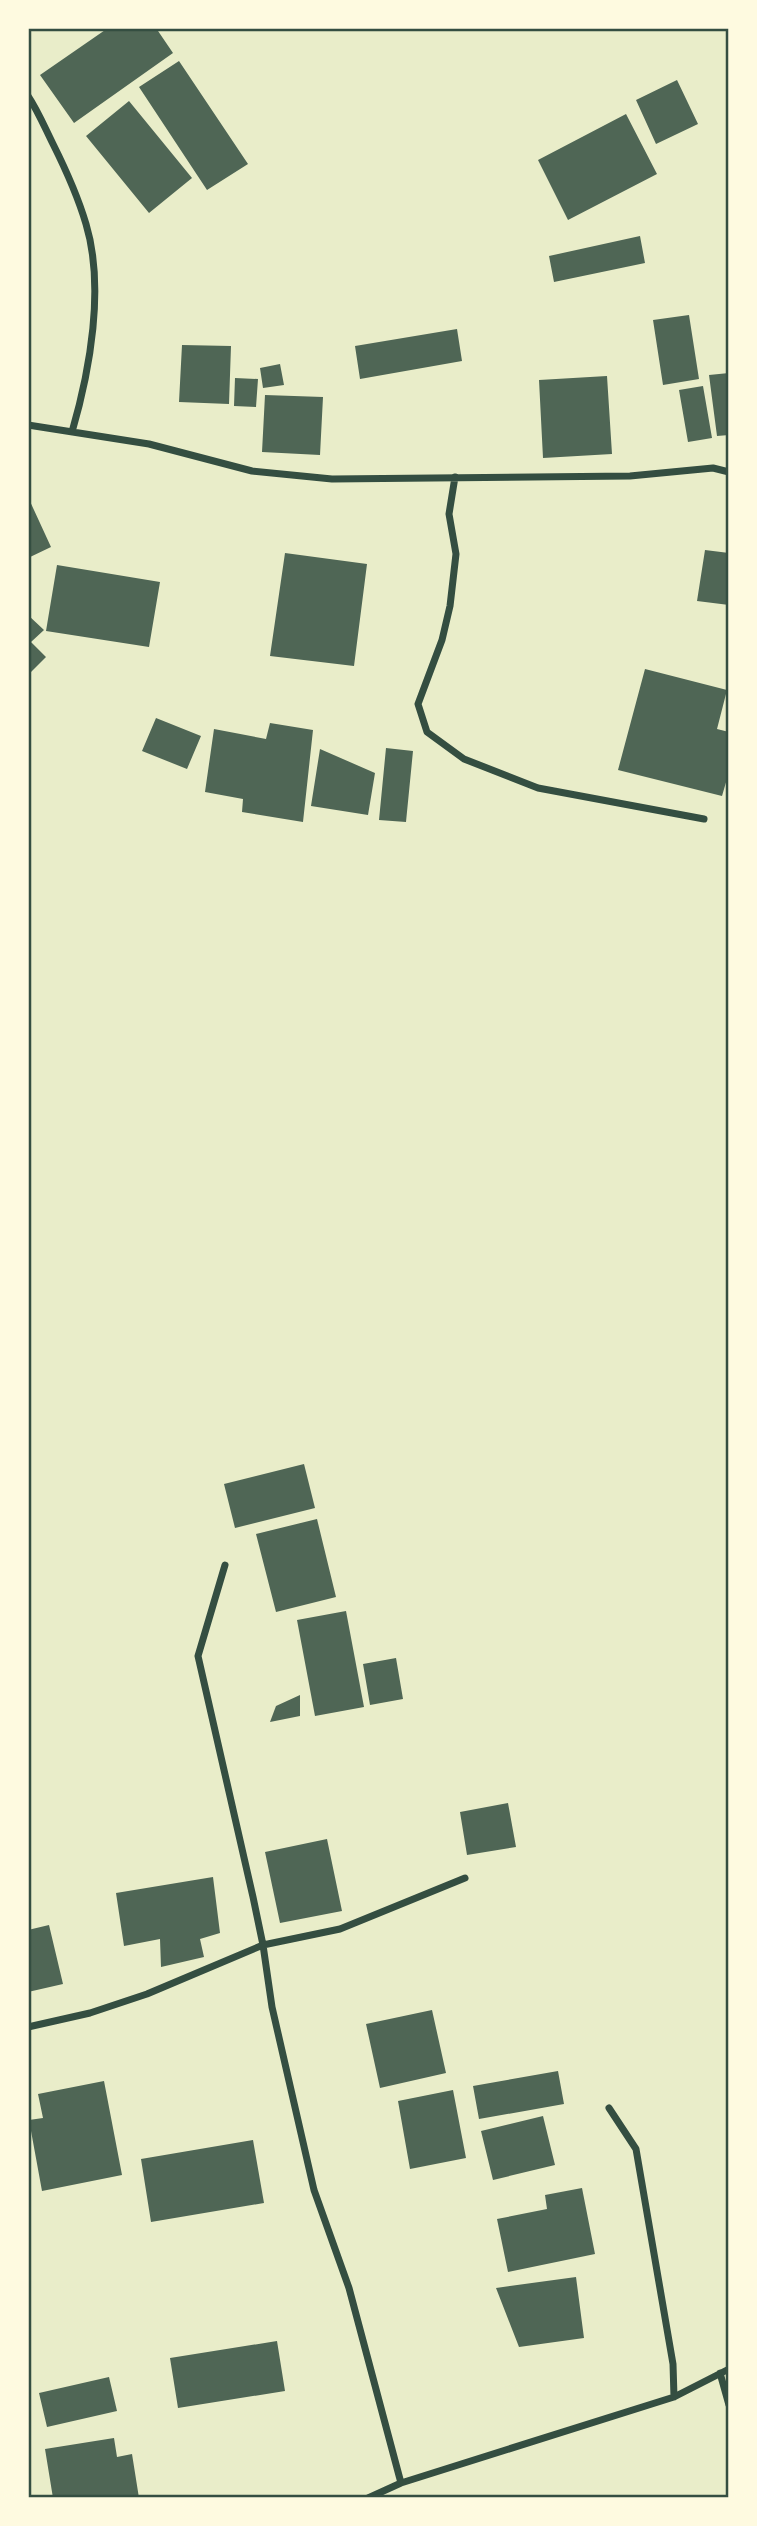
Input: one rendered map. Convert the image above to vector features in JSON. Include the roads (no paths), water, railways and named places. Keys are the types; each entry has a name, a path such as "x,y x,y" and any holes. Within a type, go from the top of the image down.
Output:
{"street":[{"path":"28,96 65,167 87,226 94,271 85,388 72,432"},
{"path":"28,425 149,444 252,471 332,479 629,476 713,468 729,472"},
{"path":"455,477 449,514 456,554 450,606 442,639 418,704 428,732 464,759 538,788 704,818"},
{"path":"226,1564 198,1656 263,1945 272,2007 314,2190 349,2288 401,2483"},
{"path":"28,2027 90,2013 146,1994 207,1971 263,1945 340,1929 466,1878"},
{"path":"609,2108 636,2149 673,2364 674,2397"},
{"path":"368,2498 401,2483 674,2397 729,2369"},
{"path":"720,2373 729,2405"}]}
